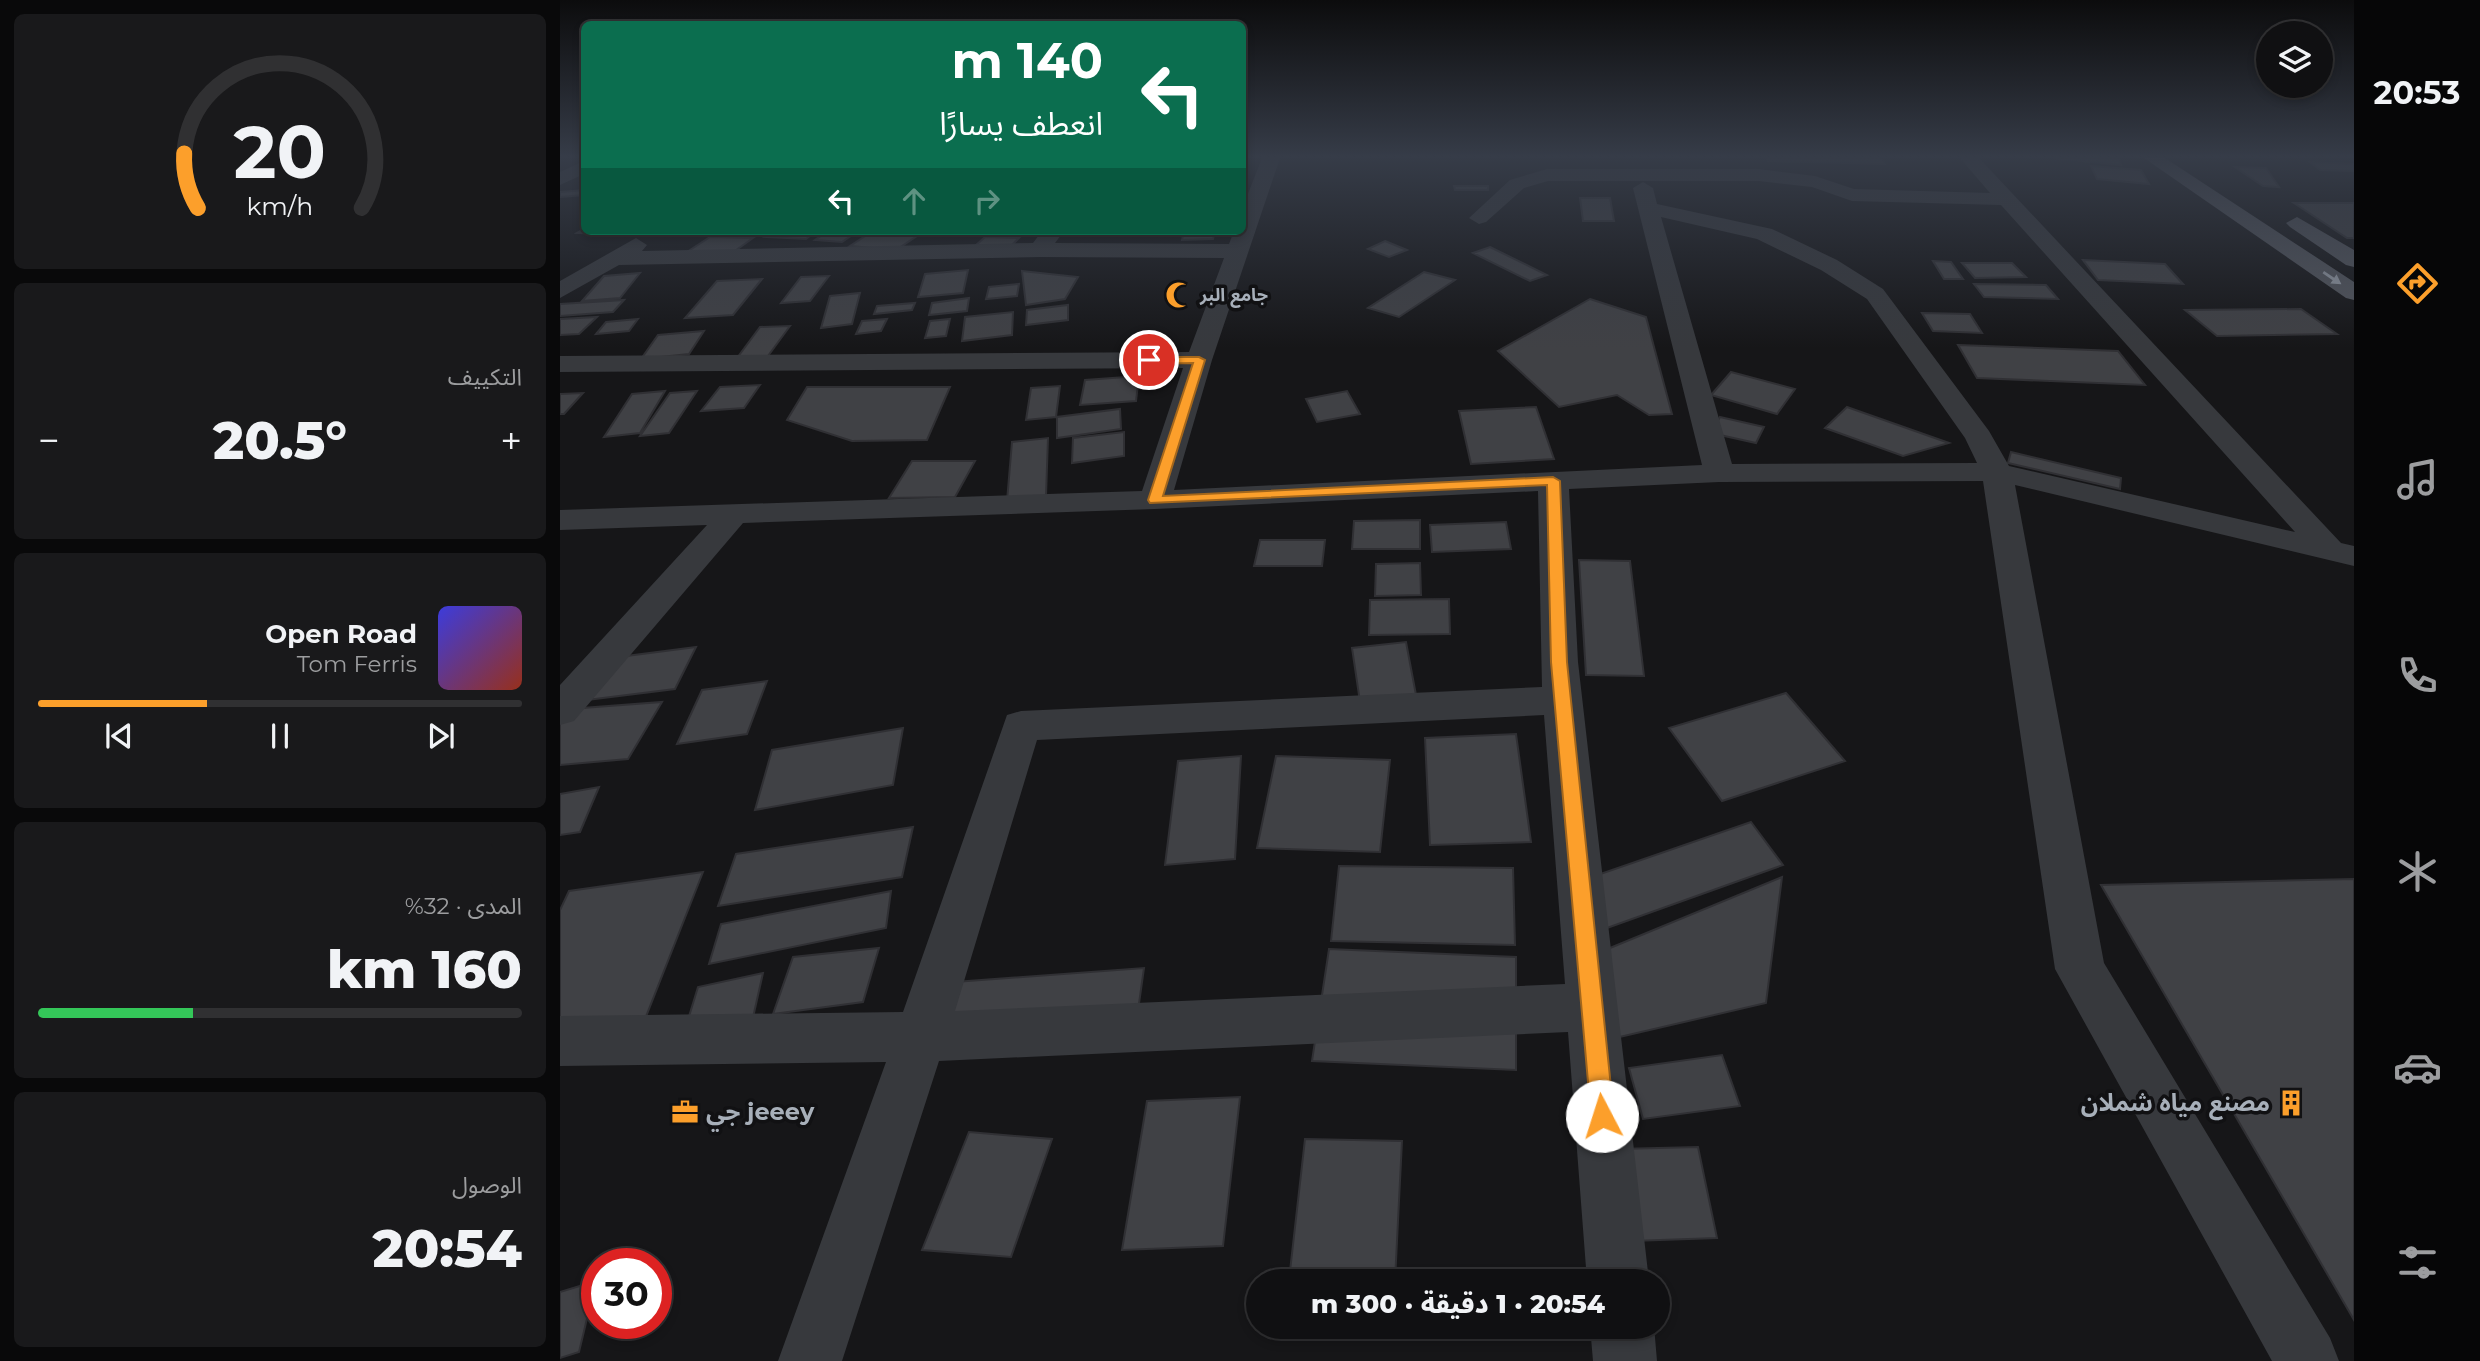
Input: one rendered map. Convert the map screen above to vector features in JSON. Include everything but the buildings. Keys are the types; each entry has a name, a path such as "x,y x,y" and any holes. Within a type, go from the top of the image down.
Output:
{"main road":[{"path":"2248,222 2354,293"},
{"path":"2294,222 2354,260"}],"street":[{"path":"1652,222 1719,473"},
{"path":"1708,222 1764,234 1829,265 1875,293 1979,437 1997,472 2080,969 2307,1361"},
{"path":"2029,222 2342,553"},
{"path":"560,291 652,235"},
{"path":"1040,250 1050,235"},
{"path":"1155,500 1199,360 1245,235"},
{"path":"615,258 1040,250 1239,251"},
{"path":"560,364 1199,360"},
{"path":"560,520 1155,500 1719,473 1997,472 2342,553"},
{"path":"1553,481 1563,700 1617,1269"},
{"path":"560,711 734,514"},
{"path":"810,1361 921,1037 1021,726 1563,700"},
{"path":"560,1041 921,1037 1592,1007"},
{"path":"1623,1339 1625,1361"}],"place":[{"name":"جامع البر","path":"1179,295"},
{"name":"مصنع مياه شملان","path":"2291,1103"},
{"name":"جي jeeey","path":"685,1112"}],"route":[{"path":"1149,360 1199,360 1155,500 1553,481 1559,662 1602,1116"}]}
